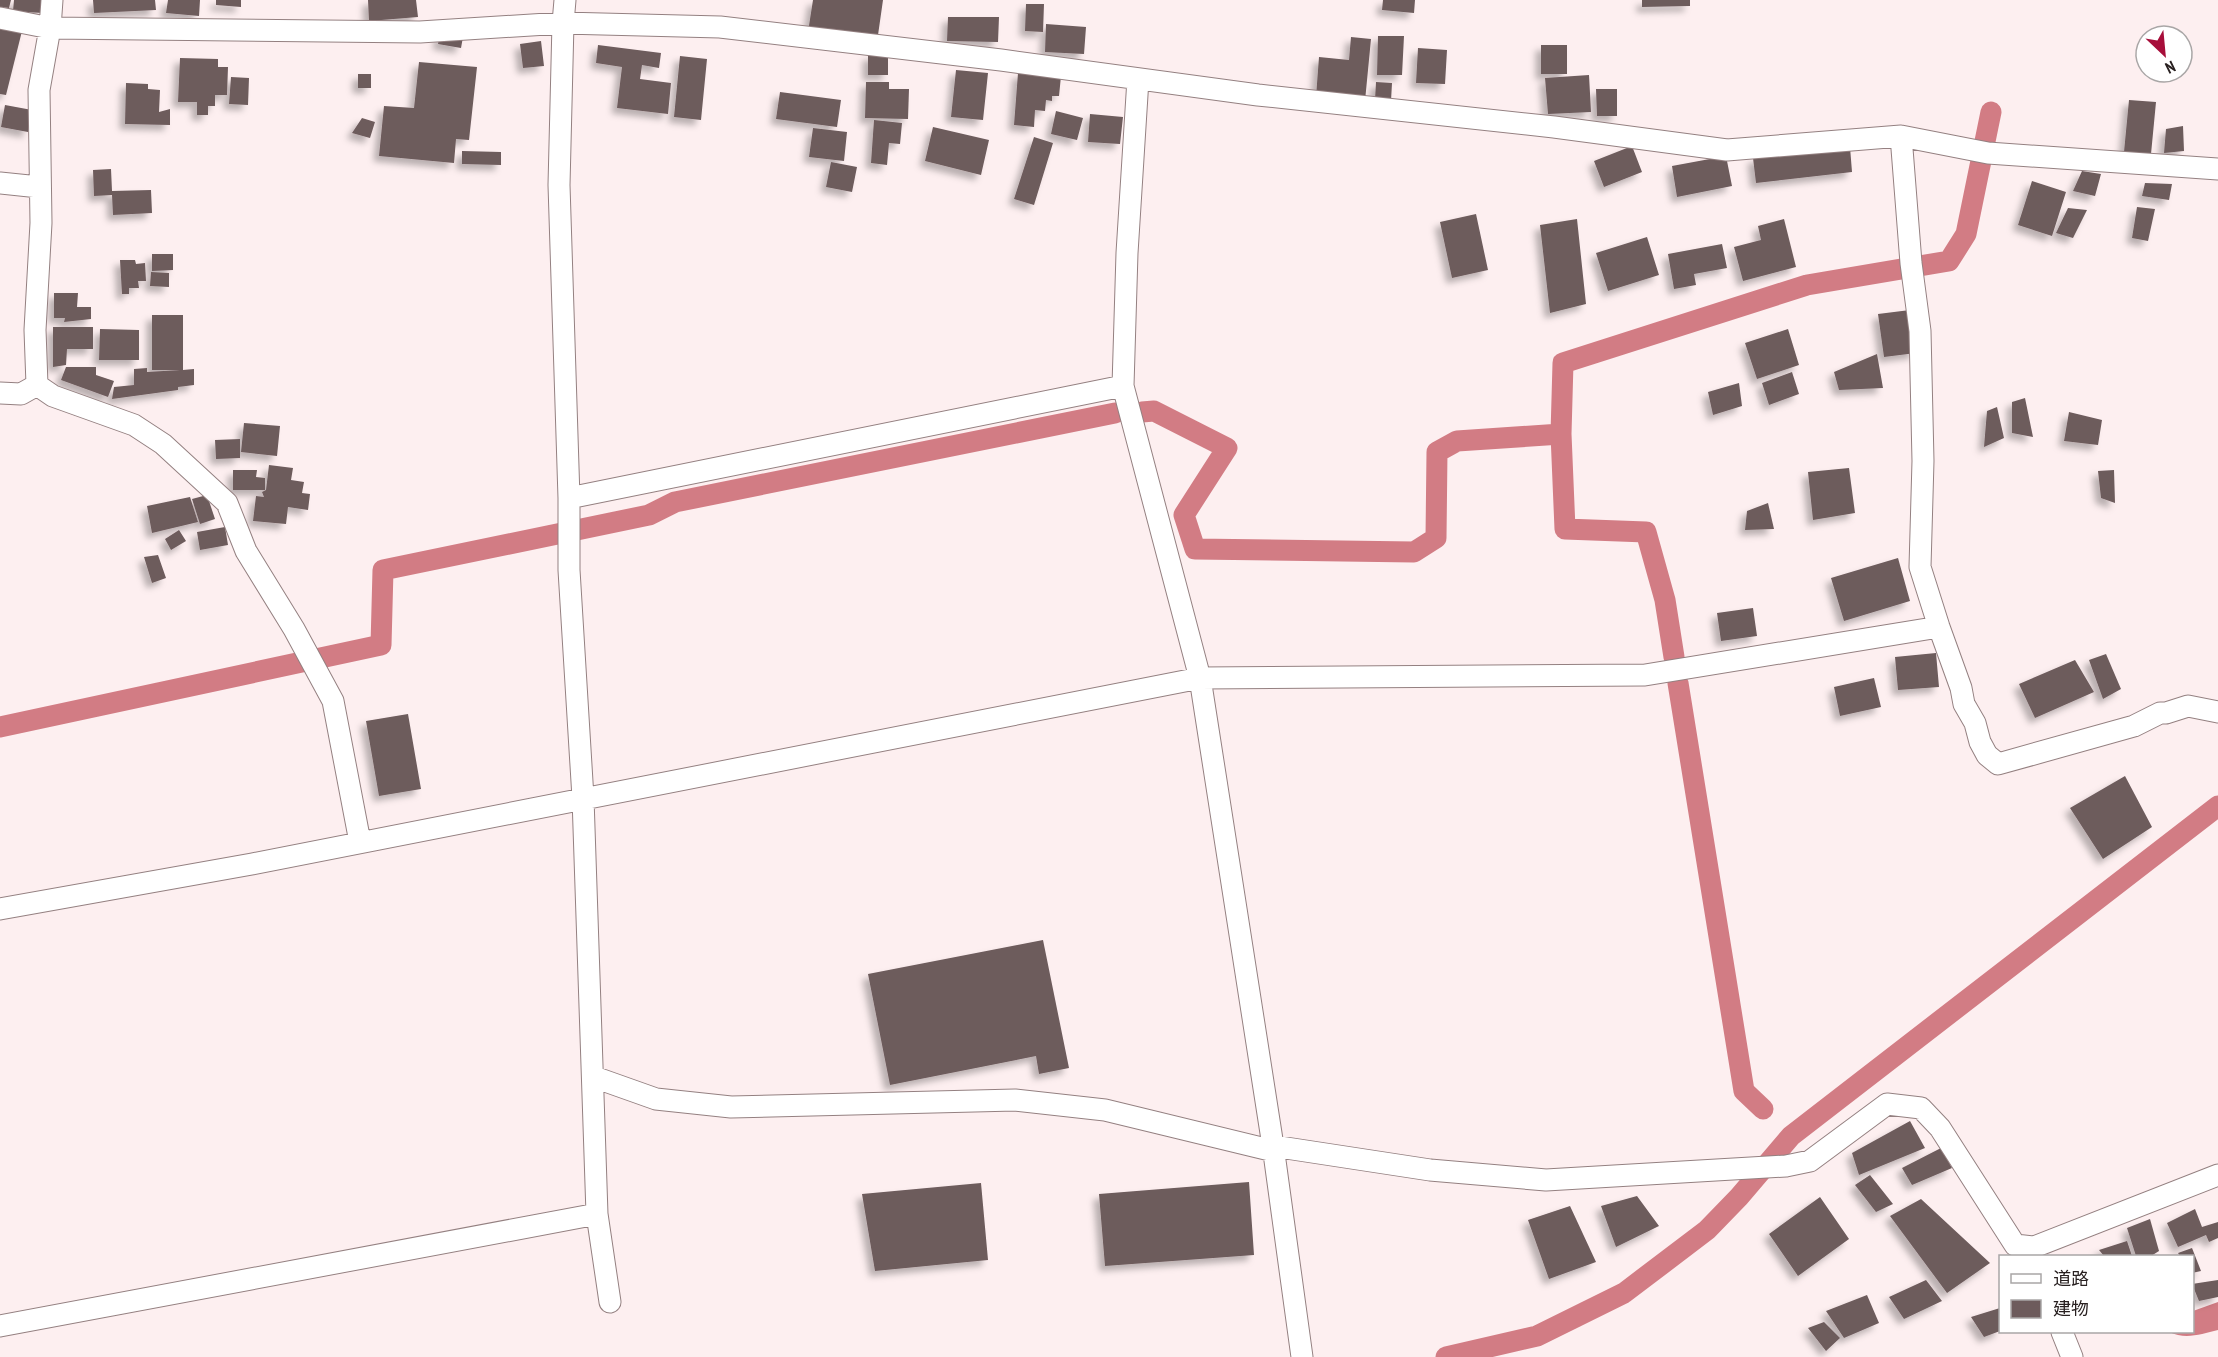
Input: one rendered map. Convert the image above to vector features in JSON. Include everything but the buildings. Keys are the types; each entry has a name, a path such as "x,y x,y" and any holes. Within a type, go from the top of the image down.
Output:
{"street":[{"path":"37,385 35,330 41,224 39,90 50,28 52,0"},
{"path":"565,0 562,23 559,185 569,570 583,798 597,1214 610,1302"},
{"path":"0,18 50,28 420,32 562,23 720,27 1001,60 1300,100 1554,127 1727,150 1901,136 1988,153 2218,169"},
{"path":"1138,80 1127,253 1123,386 1200,678 1273,1149 1302,1357"},
{"path":"1901,136 1911,263 1920,331 1923,461 1920,567 1965,704 1987,755 1998,764 2134,726 2160,713 2188,706 2218,712"},
{"path":"0,183 39,187"},
{"path":"0,393 21,394 37,385"},
{"path":"37,385 53,396 134,425 163,444 227,503 246,551 294,628 333,701 360,842"},
{"path":"569,507 1123,386"},
{"path":"0,909 252,864 1200,678 1645,675 1939,627"},
{"path":"594,1077 656,1099 731,1107 1015,1100 1105,1110 1273,1149 1430,1170 1546,1180 1786,1166 1810,1161 1887,1104 1921,1108 1940,1128 2015,1245 2033,1252 2218,1175"},
{"path":"0,1326 597,1214"},
{"path":"2062,1333 2072,1357"}],"shaded area":[{"path":"2218,1302 2218,1330 2187,1336 2172,1333 2194,1333 2194,1311"}],"waterway":[{"path":"1674,657 1665,600 1646,532 1565,529 1561,434 1563,363 1807,285 1949,261 1966,234 1991,112"},
{"path":"1142,412 1154,411 1227,448 1184,515 1195,549 1414,552 1436,538 1437,452 1457,441 1561,434"},
{"path":"0,727 381,645 383,570 649,515 675,502 1115,413"},
{"path":"1678,683 1744,1091 1763,1109"},
{"path":"1446,1357 1537,1336 1624,1293 1707,1230 1739,1197 1791,1136 2218,806"}]}
